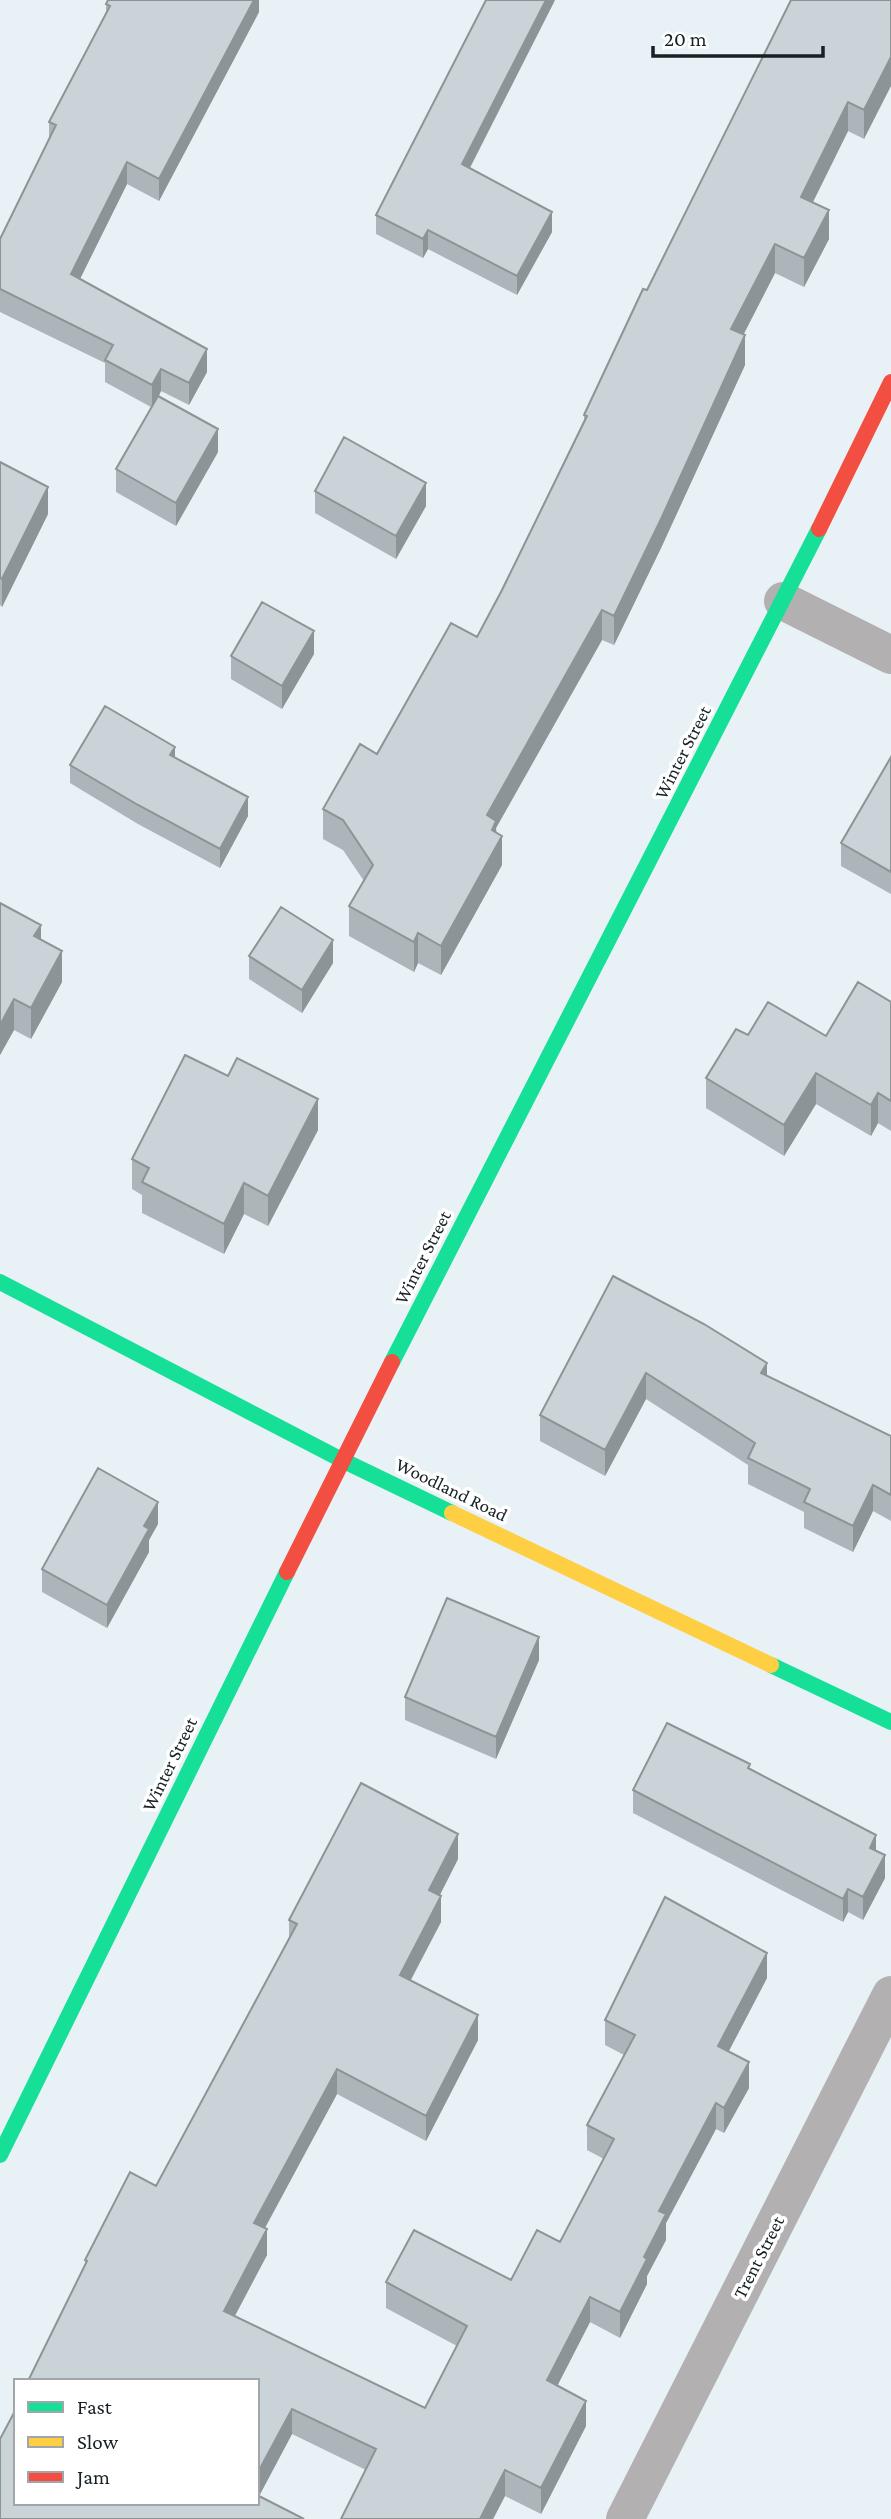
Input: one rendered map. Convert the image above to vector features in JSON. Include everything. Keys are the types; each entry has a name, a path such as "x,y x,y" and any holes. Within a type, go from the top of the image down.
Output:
{"main road":[{"name":"Winter Street","path":"0,2155 342,1460 783,601 891,382"},
{"name":"Woodland Road","path":"0,1282 342,1460 891,1722"}],"street":[{"path":"783,601 891,655"},
{"name":"Trent Street","path":"625,2519 891,1995"}],"building":[{"path":"108,0 254,0 159,179 127,162 71,274 207,349 189,383 161,369 152,385 105,360 113,345 0,289 0,239 56,125 49,122 110,6 106,4"},
{"path":"486,0 546,0 462,164 552,212 517,276 428,230 423,239 376,215"},
{"path":"791,0 891,0 891,57 864,110 848,102 801,197 829,210 804,258 775,244 731,329 745,335 614,616 602,610 487,815 496,821 492,830 502,836 441,946 418,933 414,942 349,906 373,865 343,820 323,809 360,744 377,754 451,623 477,637 587,416 584,415 643,289 647,290"},
{"path":"158,396 218,429 176,503 116,469"},
{"path":"344,437 426,483 396,536 315,491"},
{"path":"0,462 48,487 2,579 0,578"},
{"path":"262,602 314,631 282,686 231,656"},
{"path":"105,706 175,747 170,755 248,797 220,849 70,765"},
{"path":"891,757 891,872 841,843"},
{"path":"0,903 41,925 34,936 62,951 31,1008 14,999 0,1025"},
{"path":"281,907 333,940 302,990 249,956"},
{"path":"858,982 891,1002 891,1101 878,1093 871,1105 816,1073 784,1125 706,1078 736,1029 748,1035 768,1002 826,1036"},
{"path":"185,1055 228,1076 237,1058 318,1099 268,1196 244,1183 224,1224 142,1182 149,1168 132,1159"},
{"path":"613,1276 704,1324 767,1363 761,1373 891,1436 891,1495 873,1485 853,1526 804,1502 810,1489 748,1458 755,1443 646,1373 605,1450 540,1415"},
{"path":"98,1468 158,1502 144,1526 149,1529 107,1605 42,1569"},
{"path":"447,1598 539,1637 496,1737 405,1697"},
{"path":"667,1723 750,1764 748,1768 876,1835 870,1848 885,1855 863,1897 848,1889 843,1899 633,1790"},
{"path":"361,1783 458,1834 429,1890 441,1896 400,1975 478,2015 426,2116 337,2069 254,2223 267,2229 224,2311 425,2408 467,2326 386,2282 414,2230 511,2280 537,2230 560,2242 614,2139 587,2125 635,2035 605,2020 665,1897 767,1953 718,2046 749,2062 724,2108 716,2103 659,2211 666,2214 620,2312 590,2297 547,2380 586,2401 541,2488 505,2470 480,2519 341,2519 376,2449 292,2409 259,2470 259,2379 29,2379 130,2172 156,2186 297,1924 289,1920"},
{"path":"14,2413 14,2505 259,2505 259,2496 304,2519 0,2519 0,2439"}],"traffic: fast":[{"path":"392,1362 819,529"},
{"path":"0,1282 342,1460 452,1513"},
{"path":"0,2155 287,1572"},
{"path":"771,1665 891,1722"}],"traffic: slow":[{"path":"452,1513 771,1665"}],"traffic: jam":[{"path":"819,529 891,382"},
{"path":"287,1572 392,1362"}]}
